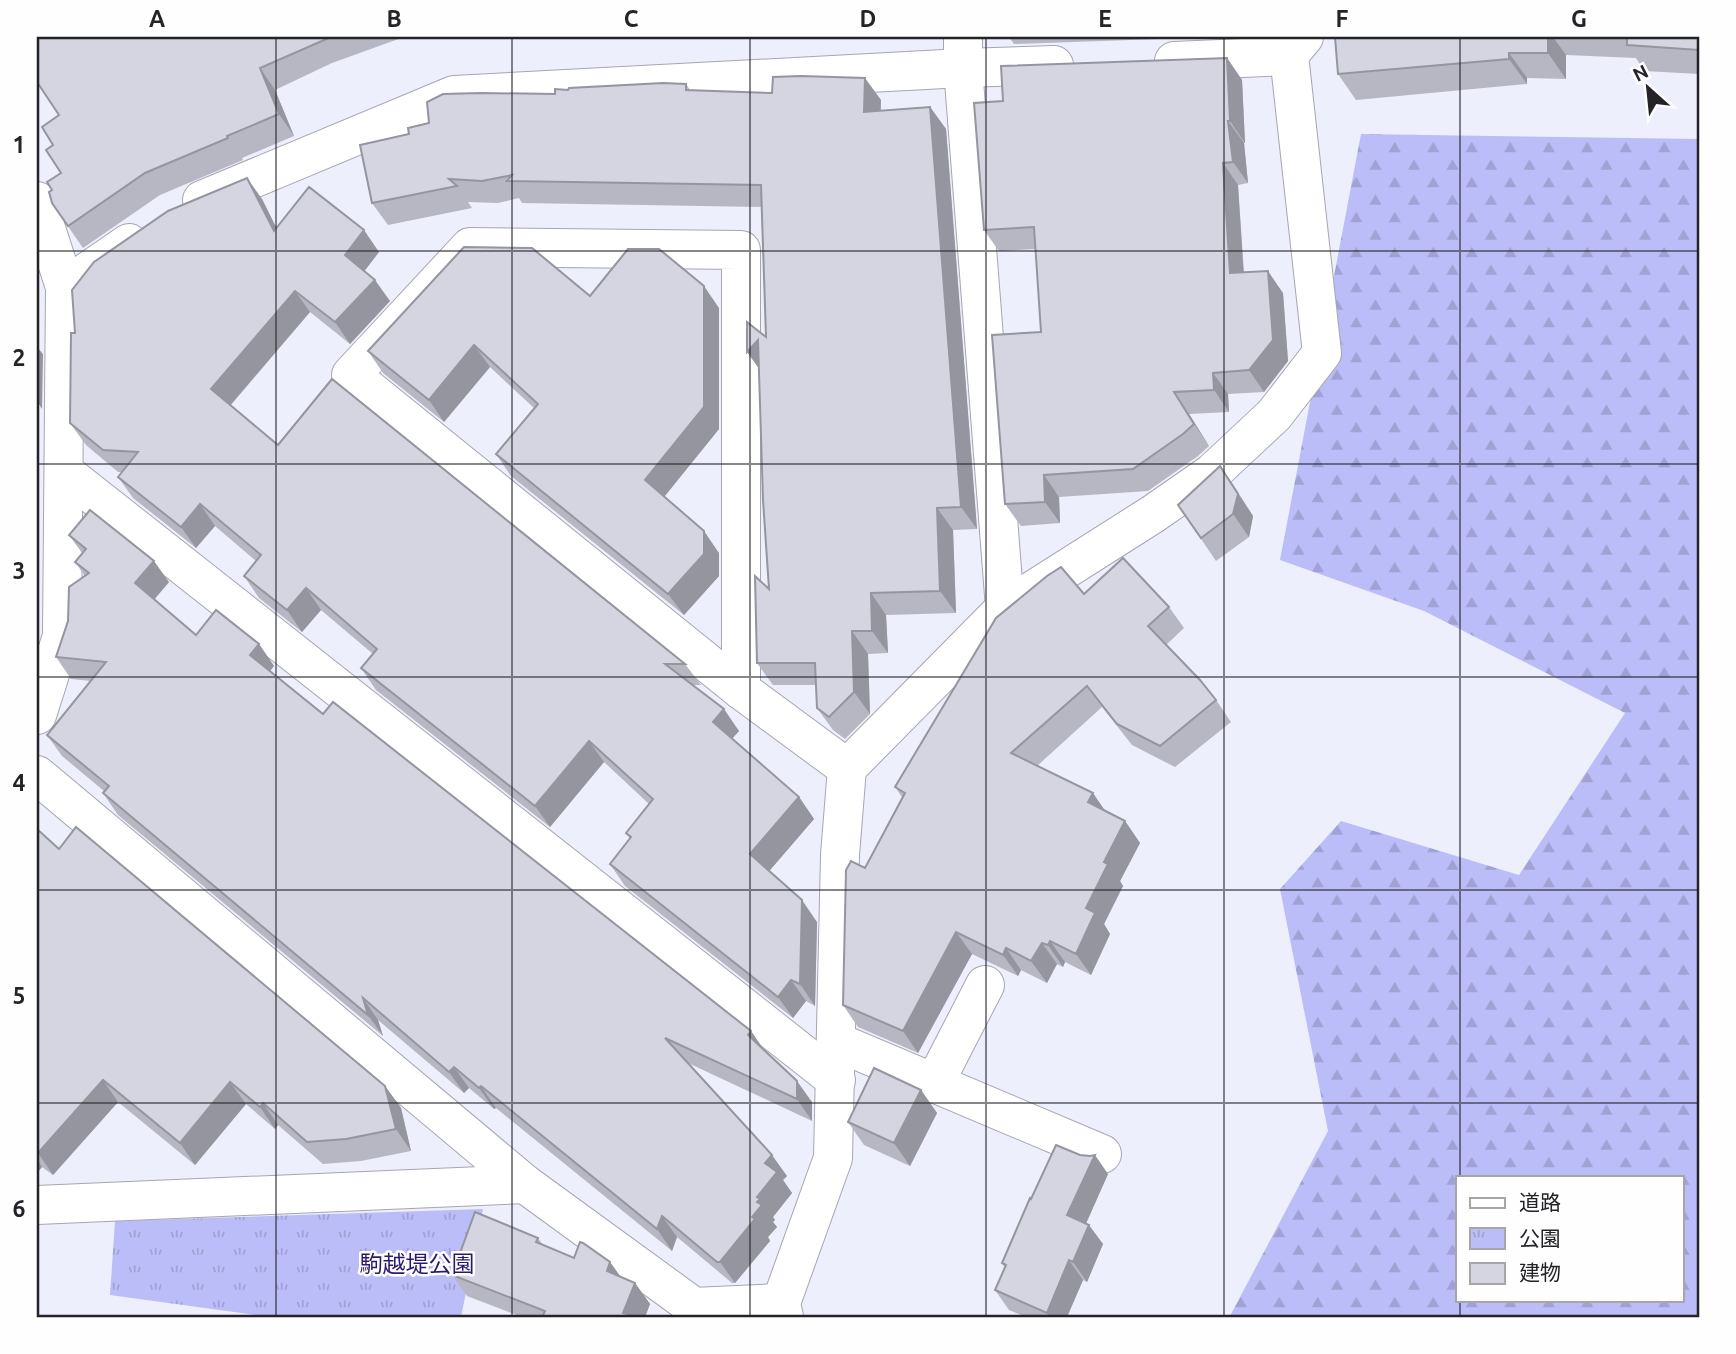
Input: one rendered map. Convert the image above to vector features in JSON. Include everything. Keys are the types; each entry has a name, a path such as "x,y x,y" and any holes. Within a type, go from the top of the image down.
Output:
{"street":[{"path":"37,775 525,1184 694,1307 782,1310 833,1158 840,855 847,768 1005,608 1153,514 1212,473 1273,415 1322,353 1293,43 1139,62"},
{"path":"963,52 1005,608"},
{"path":"65,287 167,216 454,95 963,52 1085,64"},
{"path":"37,201 65,287 62,636 37,715"},
{"path":"741,690 741,250 470,247 351,376 741,690 847,768"},
{"path":"64,472 835,1080"},
{"path":"934,1084 985,985"},
{"path":"837,1042 1102,1154"},
{"path":"37,1205 525,1184"}],"green space":[{"path":"1361,134 1699,139 1699,1317 1230,1316 1328,1131 1280,889 1341,821 1519,875 1625,713 1424,611 1280,560"},
{"name":"駒越堤公園","path":"483,1209 461,1317 270,1317 110,1295 115,1221"}],"building":[{"path":"37,37 331,37 260,68 279,114 145,173 68,226 52,203 49,192 52,190 47,182 61,173 46,150 53,145 42,127 59,115 37,82"},
{"path":"1335,37 1548,37 1548,53 1509,53 1509,59 1338,74"},
{"path":"1627,37 1699,37 1699,50 1627,45"},
{"path":"1227,58 1228,121 1233,162 1223,163 1230,273 1268,271 1273,340 1249,370 1213,373 1214,390 1174,392 1194,424 1133,469 1044,475 1045,502 1005,504 992,335 1041,332 1034,227 984,230 974,103 1003,101 1001,66"},
{"path":"773,77 865,78 864,112 930,107 961,507 937,508 940,591 871,593 872,631 852,631 854,692 829,717 817,708 815,663 757,663 755,576 769,589 758,340 747,352 747,322 766,337 761,185 507,181 512,175 482,181 449,179 457,186 372,203 360,145 409,134 408,128 429,123 427,102 443,94 555,94 555,89 663,83 686,84 686,90 772,93"},
{"path":"247,178 274,231 309,187 364,230 345,255 375,280 335,322 295,291 211,389 278,445 332,379 685,664 665,664 724,709 713,722 799,797 750,854 802,900 800,984 791,980 778,997 610,864 631,837 626,833 653,799 589,741 535,806 361,668 377,649 306,588 287,610 244,576 261,555 200,504 181,527 118,477 138,452 103,450 70,423 71,333 75,333 72,290 94,262 168,211"},
{"path":"464,247 532,248 590,296 628,249 659,249 704,286 704,407 645,480 704,531 704,554 668,594 496,454 538,404 474,345 429,400 368,351"},
{"path":"1220,466 1238,494 1233,514 1201,538 1178,505"},
{"path":"90,510 154,561 135,583 196,635 216,610 259,644 250,655 323,714 333,702 751,1031 748,1035 797,1081 797,1099 665,1038 772,1155 765,1163 777,1172 757,1197 760,1199 757,1202 762,1205 752,1217 755,1219 720,1262 662,1216 657,1229 481,1086 479,1088 454,1067 449,1072 363,998 368,1015 103,793 109,786 47,735 106,662 56,657 68,621 69,587 89,573 75,562 86,549 69,535"},
{"path":"1123,558 1169,607 1148,626 1216,700 1160,746 1117,724 1087,686 1011,753 1093,793 1088,802 1125,821 1104,862 1108,864 1086,908 1095,913 1076,954 1050,941 1048,945 1042,943 1031,961 1006,948 1003,955 956,932 903,1031 843,1005 846,870 851,861 865,868 905,793 895,787 996,618 1061,567 1084,594"},
{"path":"76,827 385,1086 396,1129 346,1139 307,1142 263,1103 260,1107 230,1082 180,1143 103,1080 37,1153 37,829 59,849"},
{"path":"874,1068 921,1090 894,1143 848,1122"},
{"path":"1056,1145 1080,1155 1095,1155 1067,1215 1089,1225 1073,1262 1069,1260 1047,1313 995,1290 1006,1265 1002,1263"},
{"path":"475,1212 538,1238 536,1242 574,1258 580,1242 583,1243 610,1262 607,1271 635,1283 623,1313 641,1317 542,1317 545,1311 452,1275"}]}
